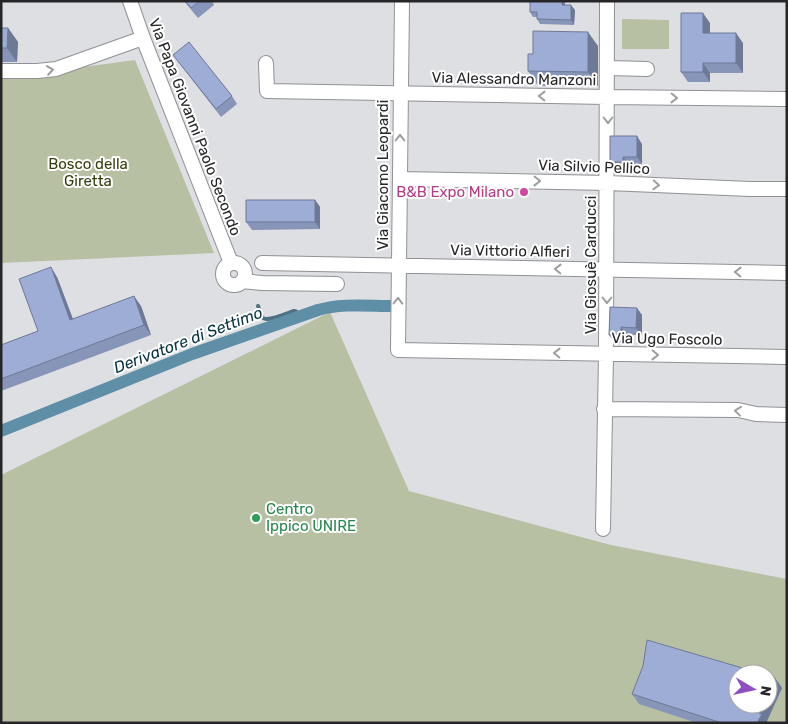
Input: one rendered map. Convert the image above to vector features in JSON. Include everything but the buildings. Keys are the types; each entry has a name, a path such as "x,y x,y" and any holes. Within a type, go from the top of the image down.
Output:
{"street":[{"name":"Via Papa Giovanni Paolo Secondo","path":"130,1 231,264 236,263 244,270 245,278 242,282 337,284"},
{"name":"Via Giacomo Leopardi","path":"398,350 402,1"},
{"name":"Via Giosuè Carducci","path":"602,529 608,182 608,1"},
{"path":"1,71 56,69 143,38"},
{"name":"Via Alessandro Manzoni","path":"266,63 267,91 787,99"},
{"path":"608,68 647,69"},
{"name":"Via Silvio Pellico","path":"400,179 608,182 750,190 787,189"},
{"name":"Via Vittorio Alfieri","path":"262,263 787,273"},
{"name":"Via Ugo Foscolo","path":"398,350 787,357"},
{"path":"604,409 738,410 756,414 787,415"}],"green space":[{"path":"622,19 669,20 669,49 622,49"},
{"name":"Bosco della Giretta","path":"135,60 214,253 1,263 1,78"},
{"name":"Centro Ippico UNIRE","path":"330,312 409,491 611,545 787,579 787,723 1,723 1,475"}],"waterway":[{"path":"258,306 262,317 266,319 294,311 299,316"},
{"name":"Derivatore di Settimo","path":"1,431 192,354 318,310 346,306 393,306"}],"place":[{"name":"B&B Expo Milano","path":"524,192"},
{"name":"Centro Ippico UNIRE","path":"256,518"}]}
